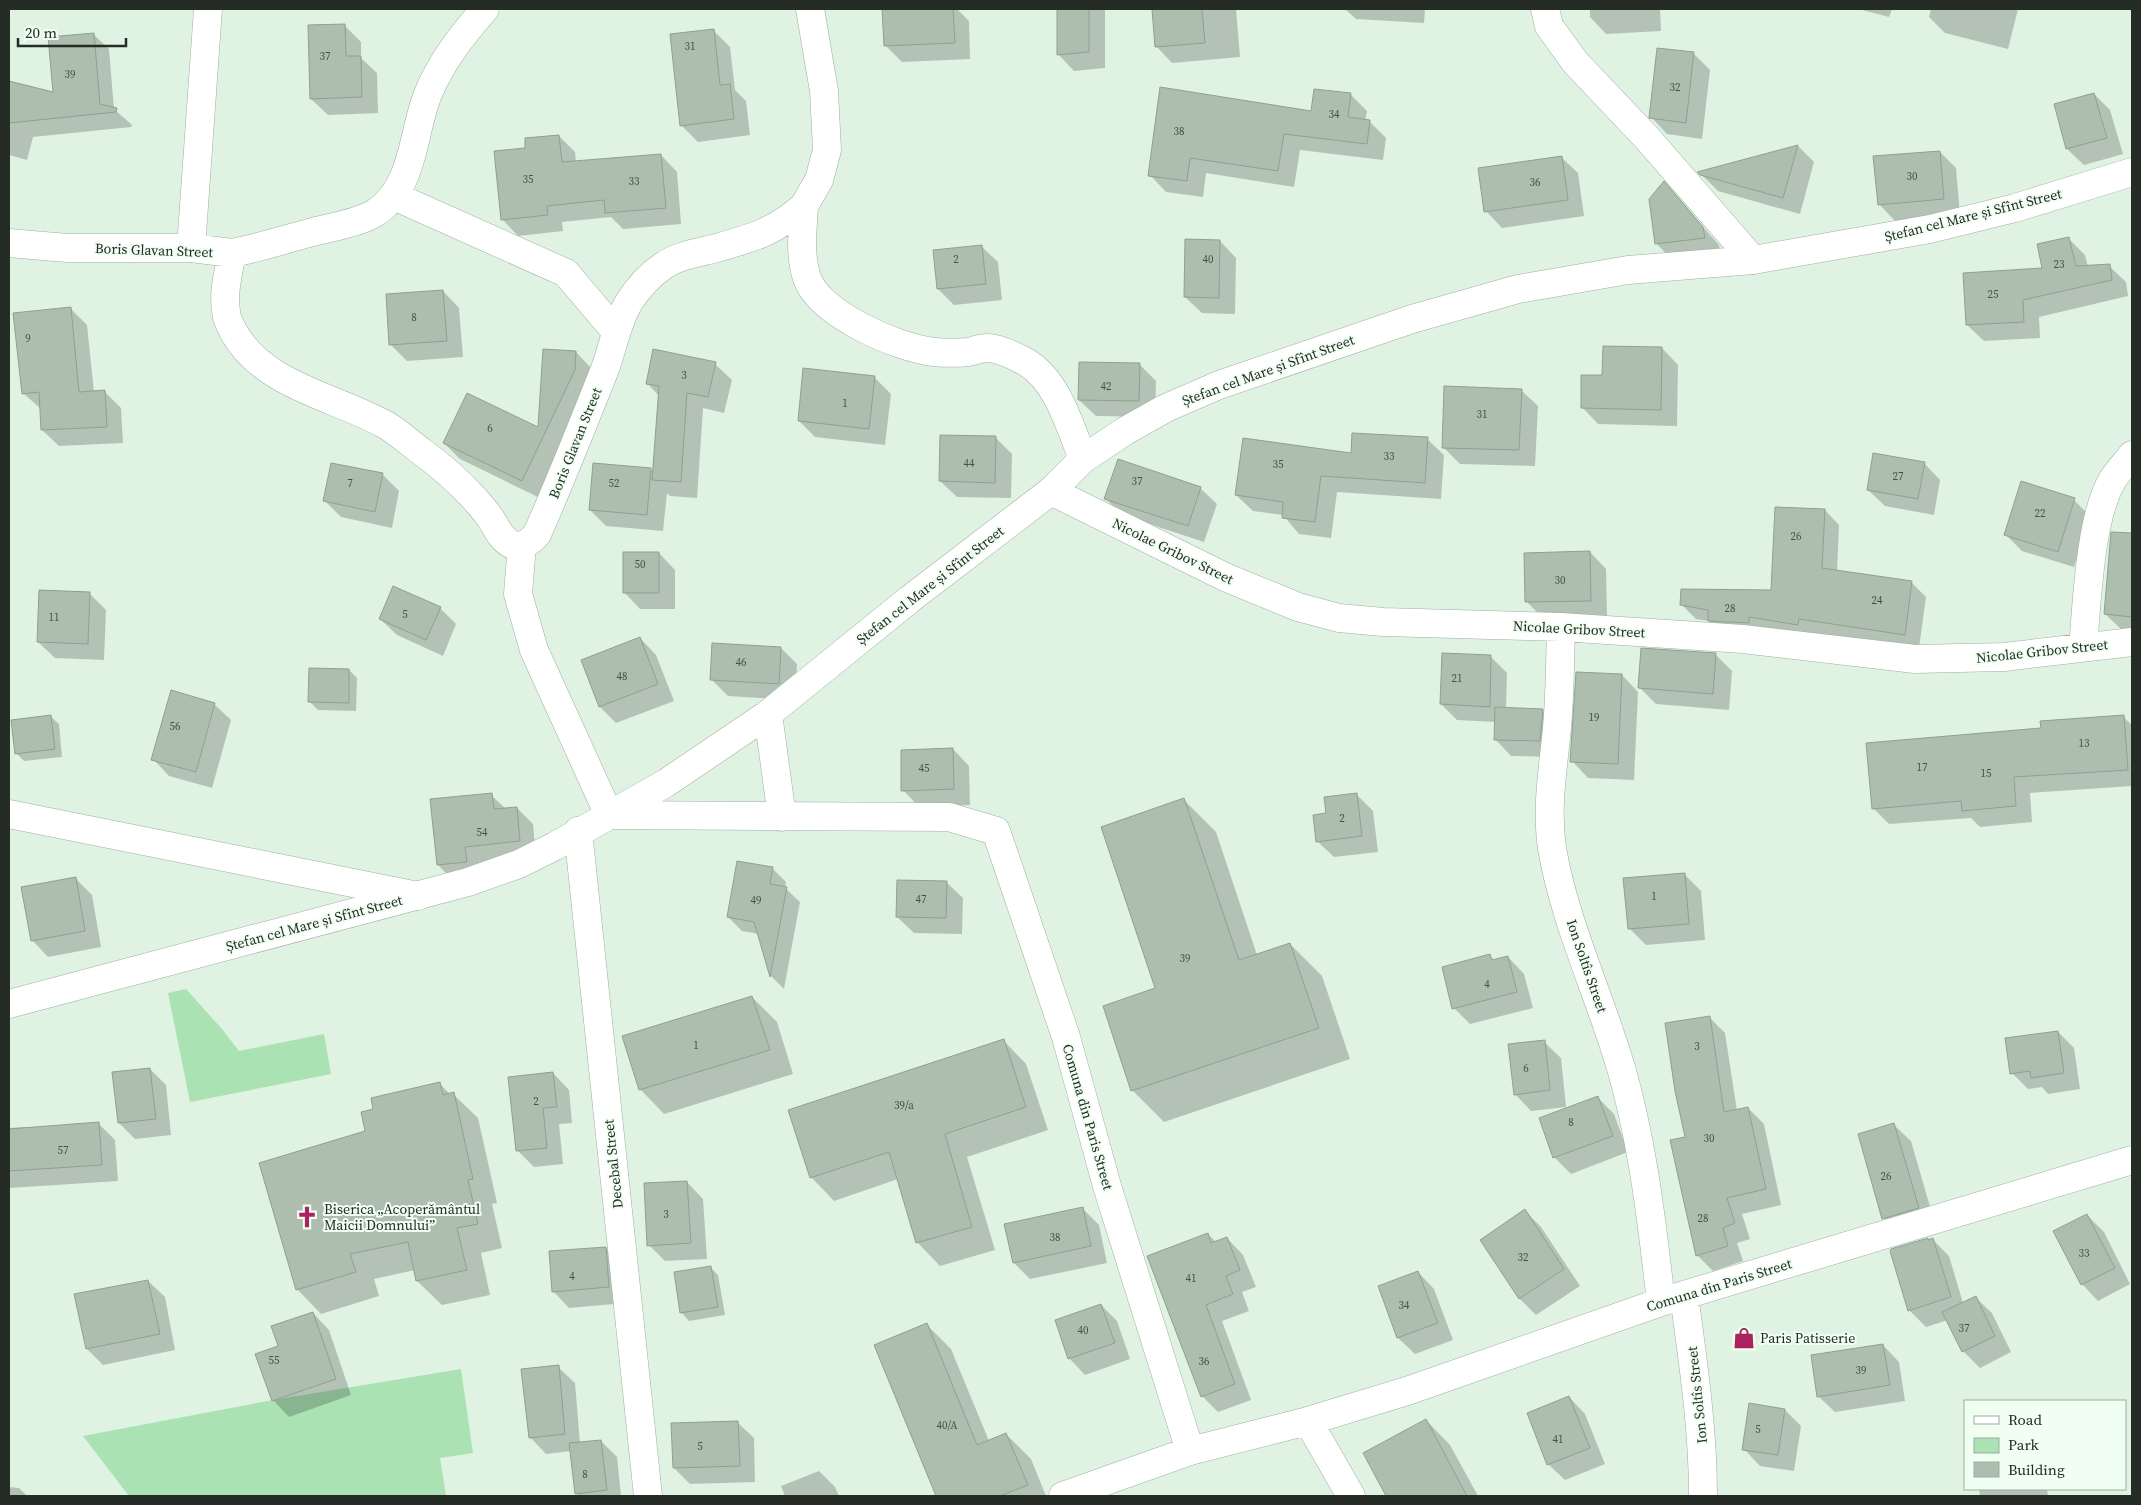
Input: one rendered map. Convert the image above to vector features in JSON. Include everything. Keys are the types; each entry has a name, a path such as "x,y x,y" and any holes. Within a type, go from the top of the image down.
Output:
{"street":[{"path":"191,248 208,9"},
{"path":"232,253 262,247 342,225 375,213 394,196 410,164 427,95 440,67 485,9"},
{"path":"810,9 824,91 827,150 818,180 804,206 802,248 807,278 822,301 839,314 884,338 910,348 934,352 966,352 987,348 1001,351 1027,363 1046,381 1061,405 1083,459"},
{"path":"1545,9 1550,26 1576,62 1647,138 1753,260"},
{"name":"Ștefan cel Mare și Sfînt Street","path":"9,1004 468,882 519,864 555,846 578,831 609,816 666,783 768,714 903,605 1051,491 1083,459 1125,431 1166,408 1210,389 1412,319 1518,289 1628,270 1753,260 1930,229 2015,208 2132,172"},
{"path":"394,196 566,273 616,332"},
{"name":"Boris Glavan Street","path":"9,243 67,248 191,248 232,253 224,290 227,319 238,339 256,360 272,372 300,387 341,403 387,425 436,462 473,496 488,515 502,538 513,545 522,545 529,542 537,534 612,350 616,332 629,302 648,278 665,264 680,257 762,234 784,222 804,206"},
{"path":"2083,648 2089,582 2101,508 2113,480 2132,455"},
{"name":"Nicolae Gribov Street","path":"1051,491 1225,577 1298,607 1339,618 1383,622 1561,626 1743,639 1915,659 2004,657 2132,642"},
{"path":"522,545 518,594 534,650 609,816"},
{"name":"Ion Soltîs Street","path":"1561,626 1557,727 1550,783 1549,821 1552,847 1556,870 1566,905 1632,1104 1652,1221 1698,1398 1703,1456 1703,1496"},
{"path":"768,714 782,817"},
{"path":"9,813 418,896"},
{"name":"Ștefan cel Mare și Sfînt Street","path":"609,816 949,817"},
{"name":"Comuna din Paris Street","path":"949,817 996,831 1066,1037 1107,1186 1190,1451"},
{"name":"Decebal Street","path":"578,831 648,1496"},
{"name":"Comuna din Paris Street","path":"1063,1496 1190,1451 1308,1421 1407,1391 1673,1298 2132,1160"},
{"path":"1308,1421 1351,1496"}],"green space":[{"path":"186,989 239,1051 324,1034 331,1074 190,1102 168,993"},
{"path":"461,1369 473,1453 440,1458 446,1496 129,1496 83,1436 273,1400"}],"building":[{"path":"882,9 953,9 955,43 884,46"},
{"path":"1057,9 1089,9 1089,52 1057,55"},
{"path":"1152,9 1202,9 1205,43 1155,47"},
{"path":"345,24 346,56 361,56 362,97 310,99 308,25"},
{"path":"714,29 720,85 730,84 734,119 680,126 670,34"},
{"path":"94,33 100,104 117,108 116,112 9,123 9,81 53,92 48,37"},
{"path":"1657,48 1694,52 1686,123 1649,118"},
{"path":"1160,87 1311,111 1314,89 1351,93 1348,117 1370,120 1367,144 1284,134 1278,171 1190,158 1187,181 1148,176"},
{"path":"2094,93 2107,138 2066,149 2054,104"},
{"path":"559,135 562,162 661,154 666,208 605,213 604,200 547,206 548,215 501,220 494,151 525,148 525,138"},
{"path":"1798,145 1783,198 1700,175 1697,172"},
{"path":"1940,151 1944,199 1878,205 1873,156"},
{"path":"1562,156 1568,200 1484,212 1478,168"},
{"path":"1664,181 1703,227 1705,238 1655,244 1649,199"},
{"path":"2069,237 2076,266 2110,264 2112,280 2023,300 2024,322 1966,325 1963,273 2042,268 2037,244"},
{"path":"1185,239 1220,240 1219,298 1184,297"},
{"path":"982,245 986,284 937,289 933,250"},
{"path":"443,290 447,341 389,345 386,294"},
{"path":"71,307 79,392 105,390 107,427 41,430 39,392 22,394 13,313"},
{"path":"1603,346 1662,347 1661,410 1581,408 1581,375 1602,375"},
{"path":"543,349 576,351 575,370 522,481 443,443 467,393 538,427"},
{"path":"653,349 716,362 708,397 687,393 681,482 652,480 659,386 646,384"},
{"path":"1079,362 1140,363 1139,401 1078,400"},
{"path":"803,368 875,376 869,429 798,421"},
{"path":"1444,386 1522,389 1519,450 1442,448"},
{"path":"1352,433 1428,437 1425,483 1321,476 1315,522 1282,518 1283,502 1235,495 1243,438 1351,453"},
{"path":"940,435 996,436 995,483 939,481"},
{"path":"1873,453 1925,462 1918,499 1867,490"},
{"path":"1118,459 1201,487 1188,526 1104,499"},
{"path":"331,463 383,473 375,512 323,501"},
{"path":"593,463 651,468 647,515 589,510"},
{"path":"2021,481 2075,498 2058,552 2004,535"},
{"path":"1775,507 1825,509 1822,568 1912,581 1905,635 1799,619 1798,625 1749,617 1749,623 1708,621 1708,610 1680,605 1681,589 1771,590"},
{"path":"2111,532 2132,533 2132,617 2104,614"},
{"path":"1590,551 1591,601 1525,602 1524,553"},
{"path":"623,552 659,552 659,593 623,593"},
{"path":"393,586 441,607 426,640 379,619"},
{"path":"39,590 90,592 88,644 37,642"},
{"path":"640,637 658,684 599,707 581,660"},
{"path":"712,643 781,647 779,684 710,680"},
{"path":"1641,648 1716,653 1713,694 1638,688"},
{"path":"1442,653 1491,655 1490,707 1440,704"},
{"path":"309,668 349,669 349,703 308,702"},
{"path":"1576,672 1622,674 1618,764 1570,762"},
{"path":"171,690 215,703 196,772 151,760"},
{"path":"1495,707 1543,709 1540,741 1494,740"},
{"path":"51,715 55,749 15,754 11,720"},
{"path":"2124,715 2128,770 2014,777 2016,806 1962,811 1961,801 1872,809 1866,743 2041,728 2040,721"},
{"path":"953,748 954,789 901,791 901,750"},
{"path":"492,793 494,809 517,807 520,841 465,847 467,862 437,865 430,799"},
{"path":"1357,793 1362,836 1316,842 1313,815 1326,813 1324,797"},
{"path":"1184,798 1239,960 1290,943 1319,1028 1131,1091 1103,1006 1155,988 1101,827"},
{"path":"737,861 773,867 770,884 787,887 770,977 754,922 727,917"},
{"path":"1685,873 1689,924 1628,929 1623,878"},
{"path":"76,877 85,931 31,941 21,887"},
{"path":"897,880 947,881 946,918 896,917"},
{"path":"1490,954 1492,960 1508,956 1517,992 1452,1009 1442,967"},
{"path":"752,996 770,1050 639,1090 622,1036"},
{"path":"1710,1016 1724,1112 1748,1107 1766,1189 1727,1198 1735,1223 1723,1228 1728,1246 1696,1256 1670,1140 1685,1137 1675,1091 1665,1023"},
{"path":"2058,1031 2064,1073 2031,1078 2030,1071 2010,1074 2005,1038"},
{"path":"1004,1039 1026,1107 945,1134 972,1227 916,1243 889,1152 810,1178 788,1110"},
{"path":"1545,1040 1550,1090 1514,1095 1508,1044"},
{"path":"150,1068 156,1119 118,1123 112,1072"},
{"path":"553,1072 557,1107 543,1108 547,1148 516,1151 508,1077"},
{"path":"440,1082 443,1095 454,1092 473,1179 468,1180 478,1224 457,1228 467,1270 416,1281 408,1242 350,1254 356,1272 296,1290 259,1163 365,1131 361,1112 373,1109 371,1098"},
{"path":"1598,1096 1613,1136 1553,1158 1539,1118"},
{"path":"99,1122 102,1165 9,1171 9,1129"},
{"path":"1894,1123 1919,1208 1882,1219 1858,1134"},
{"path":"687,1181 691,1243 647,1246 644,1183"},
{"path":"1083,1207 1091,1246 1013,1263 1004,1224"},
{"path":"1525,1209 1564,1269 1519,1299 1480,1240"},
{"path":"2087,1214 2115,1268 2081,1285 2053,1231"},
{"path":"1208,1233 1211,1243 1227,1237 1240,1270 1226,1276 1233,1294 1206,1305 1235,1384 1201,1397 1147,1256"},
{"path":"1928,1238 1928,1240 1933,1238 1951,1297 1908,1311 1890,1251 1891,1249"},
{"path":"606,1247 609,1287 552,1292 549,1251"},
{"path":"711,1266 718,1307 680,1313 674,1272"},
{"path":"1418,1271 1438,1323 1397,1338 1378,1286"},
{"path":"148,1280 160,1334 86,1349 74,1294"},
{"path":"1976,1296 1995,1336 1962,1352 1942,1312"},
{"path":"1101,1304 1115,1343 1068,1359 1055,1320"},
{"path":"313,1312 336,1379 272,1401 255,1354 278,1346 271,1326"},
{"path":"927,1323 977,1445 1006,1433 1028,1485 1000,1496 936,1496 874,1345"},
{"path":"1883,1344 1890,1385 1817,1397 1811,1355"},
{"path":"559,1365 565,1434 529,1438 521,1369"},
{"path":"1569,1396 1590,1448 1547,1465 1527,1413"},
{"path":"1749,1403 1785,1409 1778,1455 1742,1450"},
{"path":"1426,1419 1467,1496 1386,1496 1363,1453"},
{"path":"738,1421 740,1466 673,1468 671,1423"},
{"path":"601,1440 607,1490 575,1494 569,1443"}],"place":[{"name":"Biserica „Acoperământul Maicii Domnului”","path":"307,1217"},
{"name":"Paris Patisserie","path":"1744,1338"}]}
